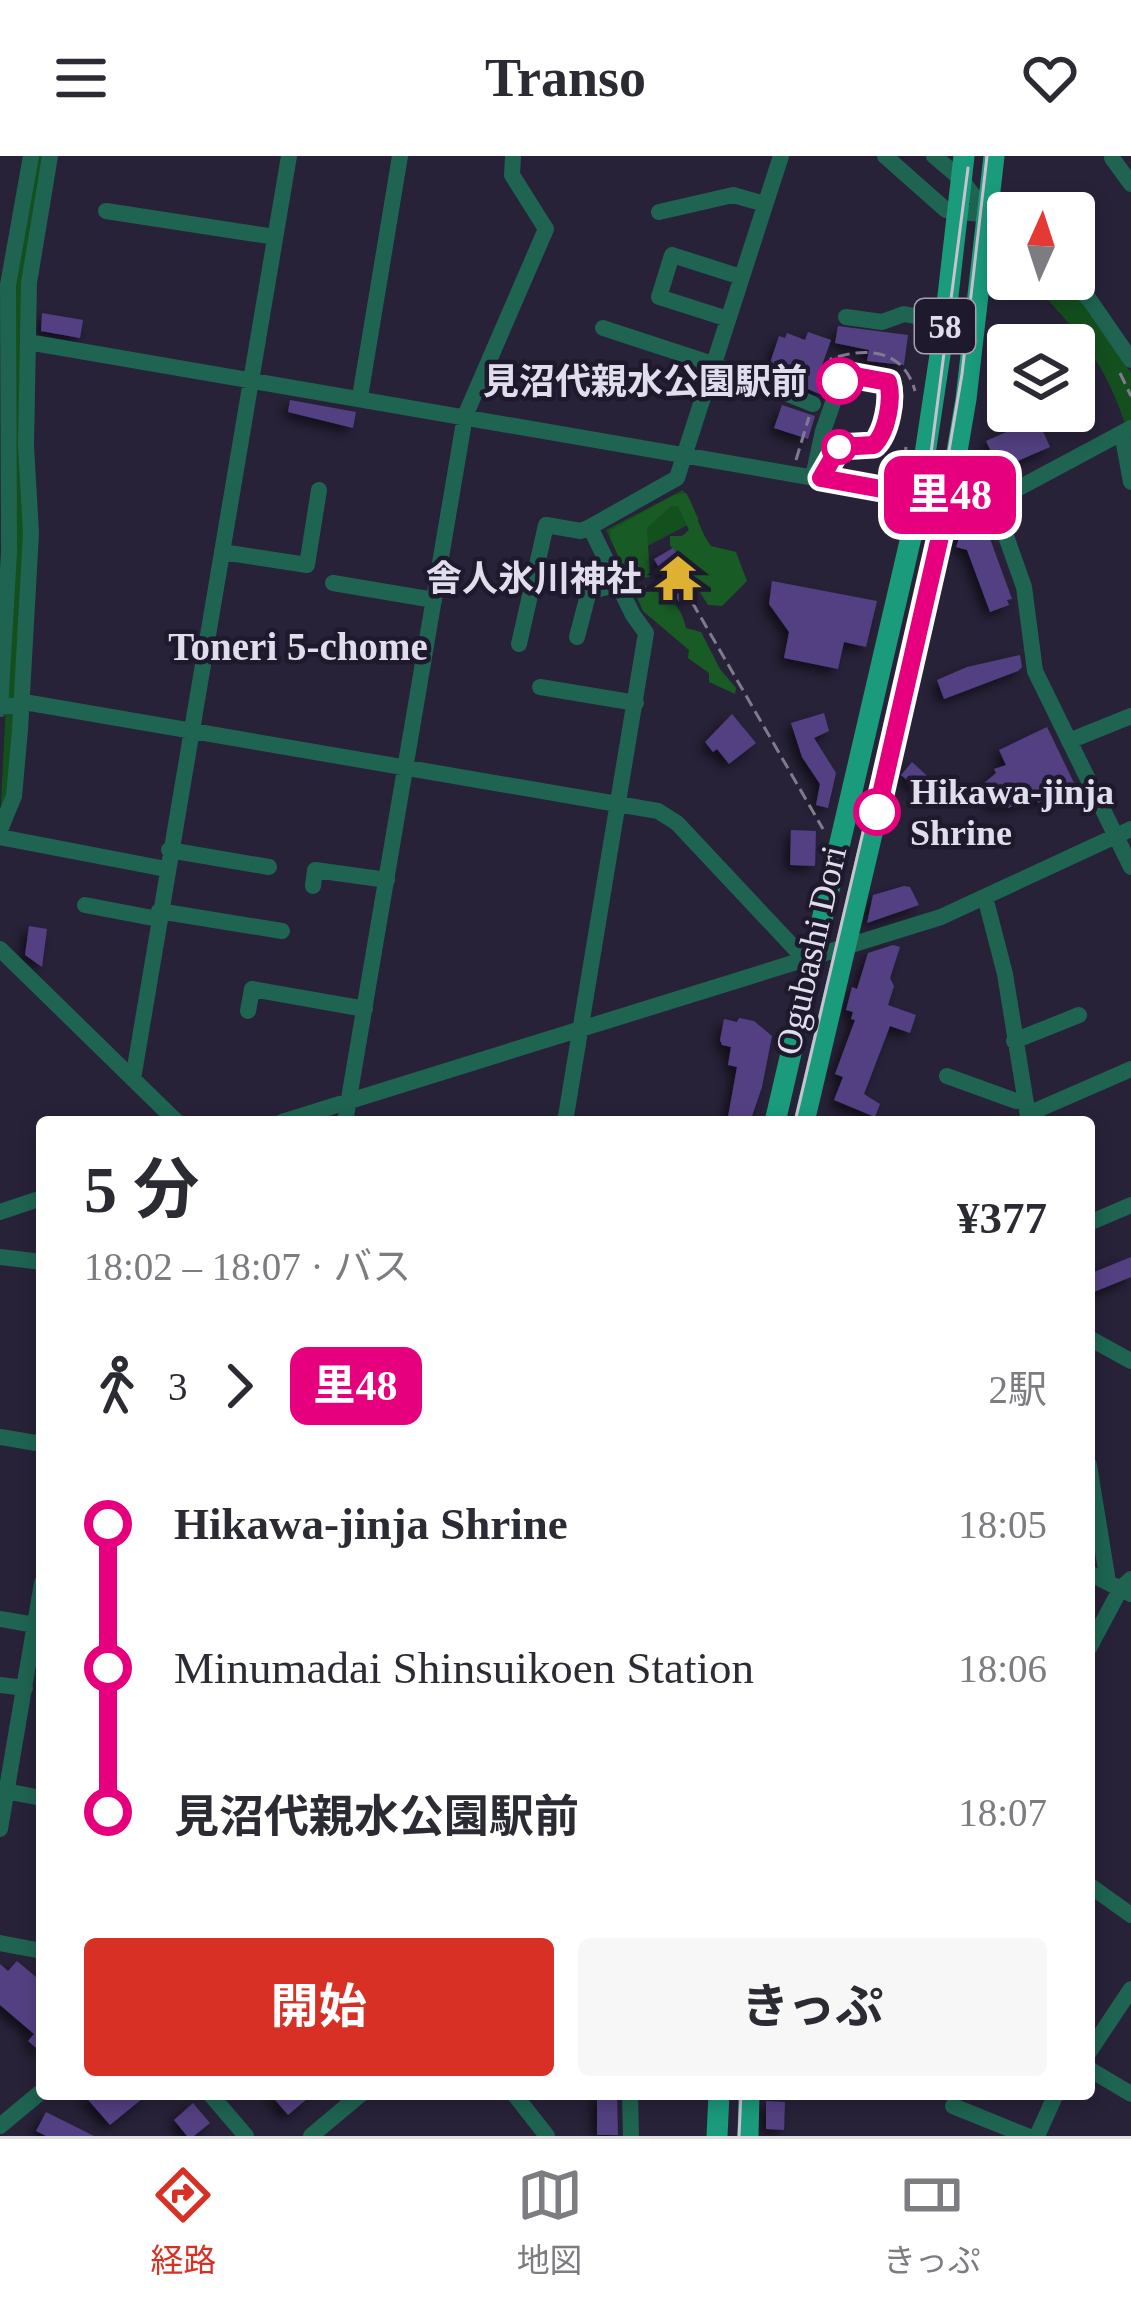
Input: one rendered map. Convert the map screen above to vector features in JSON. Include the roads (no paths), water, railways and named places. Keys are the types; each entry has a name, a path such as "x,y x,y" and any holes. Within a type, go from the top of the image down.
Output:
{"main road":[{"name":"Ogubashi Dori","path":"994,156 996,192"},
{"name":"Ogubashi Dori","path":"776,1116 911,488 962,168"},
{"name":"Ogubashi Dori","path":"805,1116 950,493 987,283"},
{"path":"717,2136 719,2100"},
{"path":"748,2136 749,2100"}],"street":[{"path":"31,156 9,222 3,365 9,552 0,708 21,704 190,729 671,817 799,953 813,955"},
{"path":"50,156 28,283 26,446 31,533 14,796 0,834 168,859 269,867"},
{"path":"133,1078 289,156"},
{"path":"360,397 400,156"},
{"path":"346,1116 465,416 545,229 512,175 513,156"},
{"path":"519,644 546,525 581,531 677,478 781,156"},
{"path":"885,156 946,210 987,218"},
{"path":"934,156 962,168 987,204"},
{"path":"1112,158 1131,184"},
{"path":"658,212 733,195 765,204"},
{"path":"106,211 275,236"},
{"path":"728,319 659,297 672,255 741,277"},
{"path":"1090,300 1131,360"},
{"path":"846,317 882,322 904,314 938,328"},
{"path":"603,328 822,406 854,445"},
{"path":"28,342 817,478 950,493 1017,489 1126,430 1131,482"},
{"path":"845,376 884,380 890,385 880,440 839,447 817,478 822,406 845,376"},
{"path":"3,445 26,446"},
{"path":"222,552 307,566 319,490"},
{"path":"991,494 1024,587 1035,671 1069,741 1123,832 1131,867"},
{"path":"566,1116 646,633 590,527"},
{"path":"333,584 434,600"},
{"path":"577,637 589,591 618,585"},
{"path":"540,686 636,703"},
{"path":"1069,741 1131,716"},
{"path":"300,1116 941,917 1123,832"},
{"path":"313,886 315,870 387,880"},
{"path":"985,897 1005,974 1028,1112"},
{"path":"85,905 282,931"},
{"path":"0,949 171,1116"},
{"path":"248,1012 252,989 365,1009"},
{"path":"1014,1041 1079,1015"},
{"path":"1028,1112 1131,1069"},
{"path":"947,1076 1016,1101 1028,1112"},
{"path":"0,1212 36,1200"},
{"path":"1095,1220 1131,1205"},
{"path":"0,1257 36,1261"},
{"path":"1095,1341 1131,1361"},
{"path":"0,1437 36,1443"},
{"path":"1095,1486 1123,1586 1095,1637"},
{"path":"0,1829 36,1618"},
{"path":"0,1619 35,1624"},
{"path":"0,1685 25,1688"},
{"path":"3,1791 36,1797"},
{"path":"1095,1889 1131,1915"},
{"path":"0,1943 36,1950"},
{"path":"1095,2043 1131,1989"},
{"path":"1095,2073 1131,2094"},
{"path":"0,2126 36,2096"},
{"path":"215,2100 245,2136"},
{"path":"311,2136 354,2100"},
{"path":"519,2100 547,2136"},
{"path":"630,2100 631,2136"},
{"path":"1037,2136 1053,2100"},
{"path":"953,2106 1027,2136"}],"tram line":[{"path":"796,1116 940,504 962,374 987,156"},
{"path":"927,484 968,168"},
{"path":"739,2136 741,2100"}],"place":[{"name":"見沼代親水公園駅前","path":"840,381"},
{"name":"舎人氷川神社","path":"678,578"},
{"name":"Hikawa-jinja Shrine","path":"877,812"}],"district":[{"name":"Toneri 5-chome","path":"298,646"}]}
